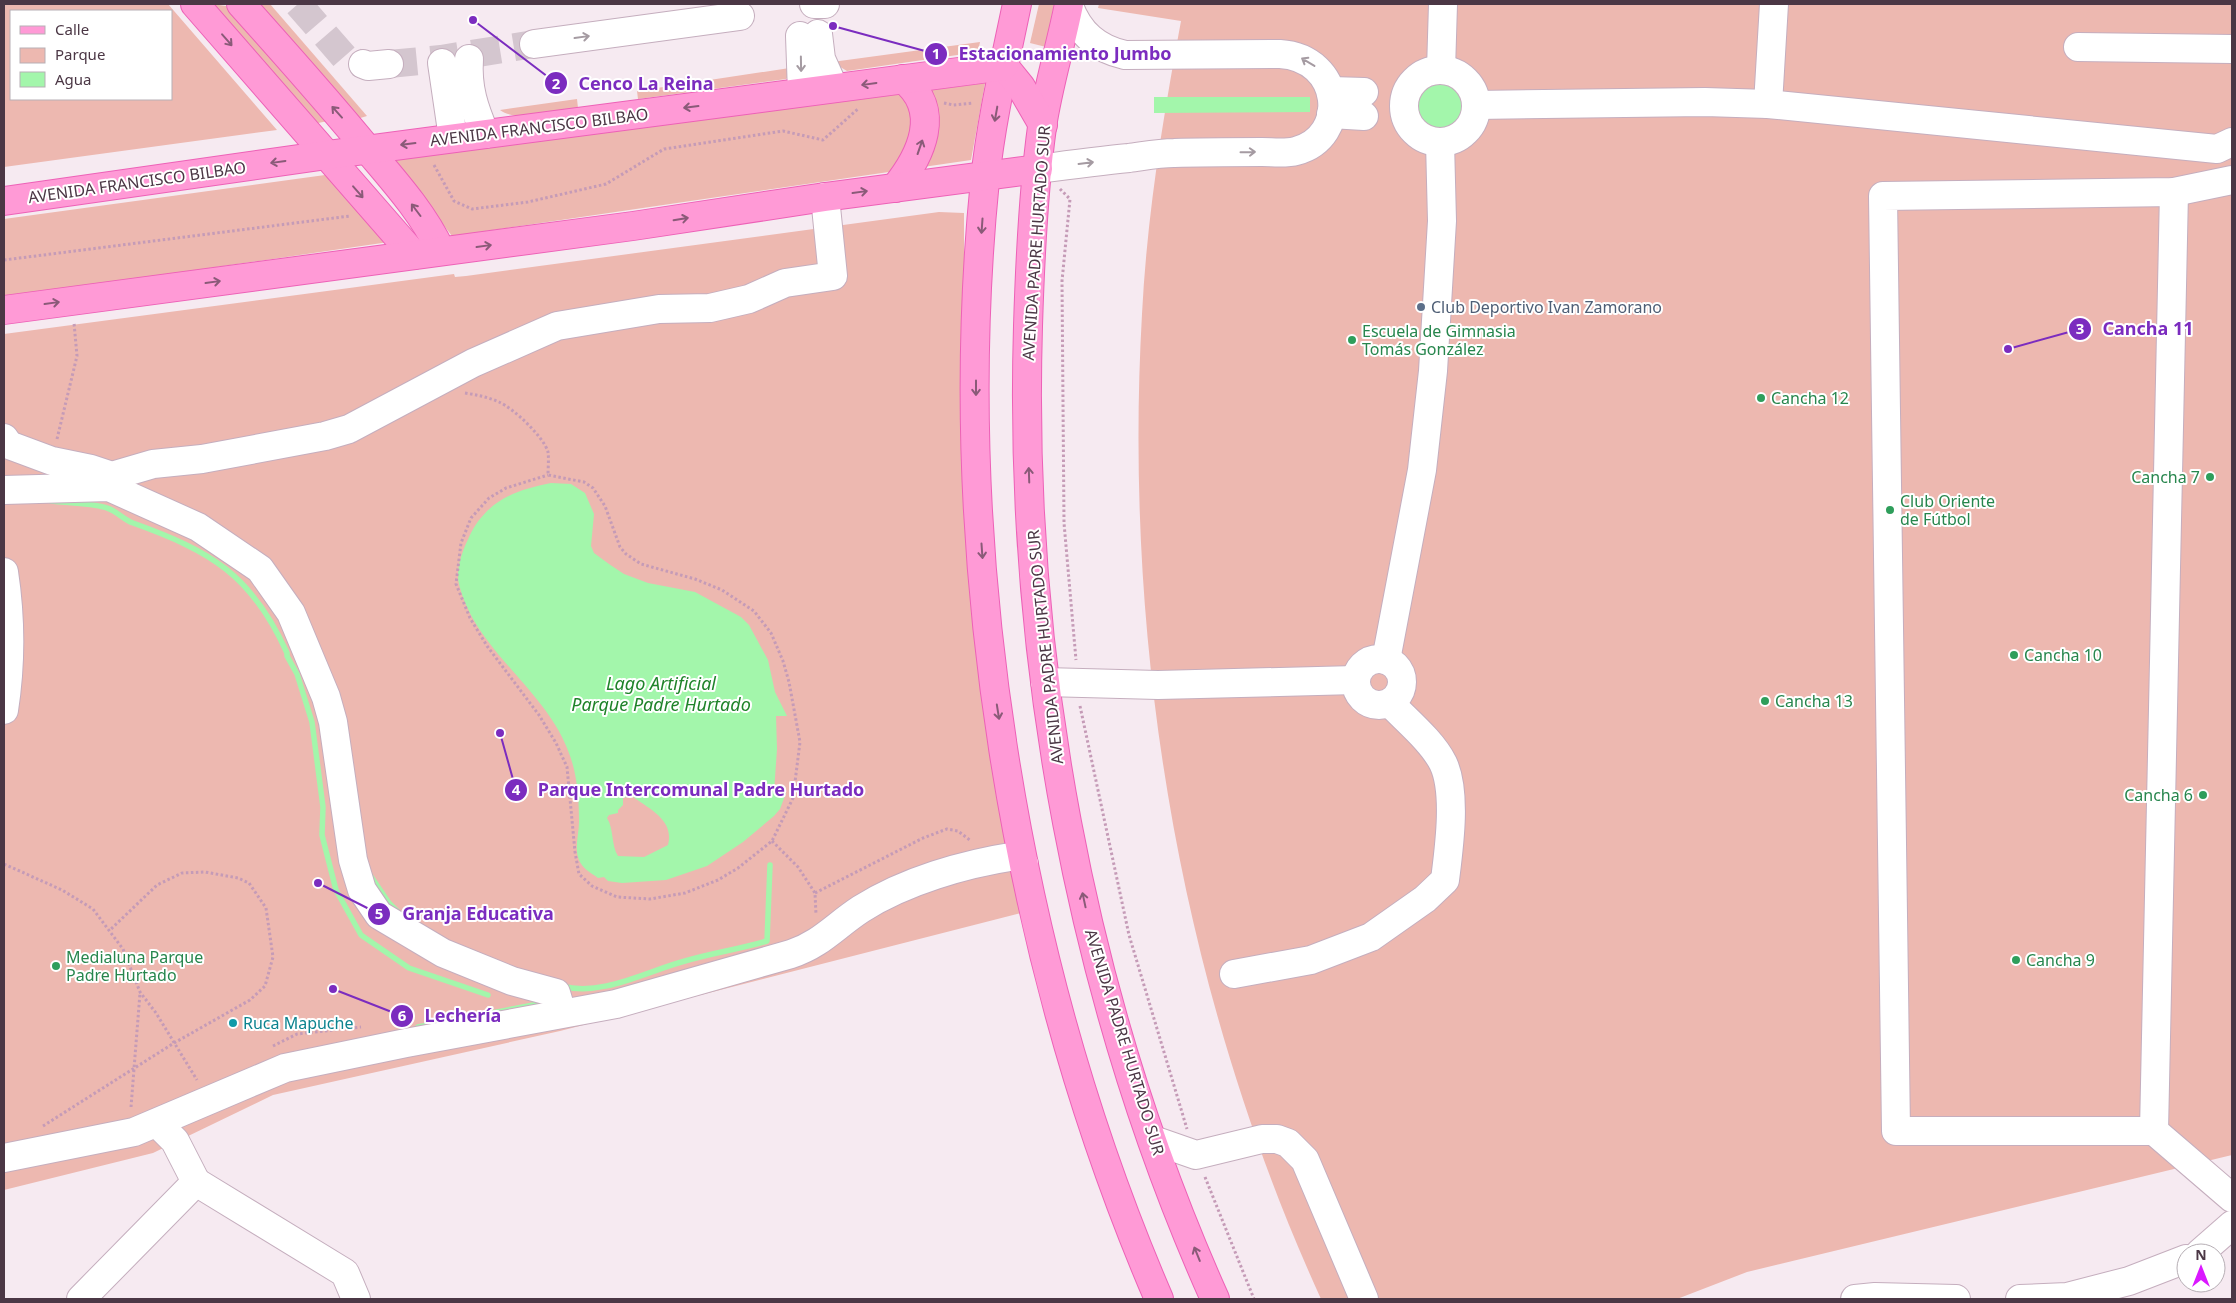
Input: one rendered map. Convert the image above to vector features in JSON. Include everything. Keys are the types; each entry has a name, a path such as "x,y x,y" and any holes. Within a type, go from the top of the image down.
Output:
{"main road":[{"path":"195,4 414,255"},
{"path":"241,4 368,149 430,228 442,251"},
{"path":"1018,4 1004,66 985,177 976,350 977,468 981,540 996,697 1024,864 1043,947 1088,1110 1116,1190 1159,1299"},
{"name":"AVENIDA PADRE HURTADO SUR","path":"1069,5 1042,125 1029,284 1028,444 1030,523 1045,682 1067,818 1087,914 1106,990 1153,1140 1180,1214 1215,1299"},
{"path":"1004,66 1021,87 1042,125"},
{"name":"AVENIDA FRANCISCO BILBAO","path":"4,201 368,149 802,92 834,88 910,87 1004,66"},
{"path":"895,188 906,174 922,143 924,117 910,87"},
{"path":"4,310 633,226 825,197 1038,169"}],"lane":[{"path":"814,4 825,4"},
{"path":"1441,70 1443,4"},
{"path":"1768,104 1774,4"},
{"path":"1038,169 1171,153 1294,151 1314,142 1322,134 1331,103 1320,71 1302,58 1291,55 1125,55 1114,53 1086,36 1073,17 1069,5"},
{"path":"534,44 740,16"},
{"path":"802,92 809,35 834,88"},
{"path":"2078,47 2232,49"},
{"path":"469,59 468,79 475,112 485,134"},
{"path":"442,63 453,138"},
{"path":"1331,103 1384,105 1419,135 1429,140 1440,142 1462,135 1470,126 1476,105 1469,85 1461,77 1441,70 1420,76 1384,105"},
{"path":"1476,105 1705,102 1768,104 2217,149 2232,142"},
{"path":"1386,660 1422,470 1433,371 1442,221 1440,142"},
{"path":"2232,180 2174,192 1883,196 1896,1130 2154,1130 2232,1198"},
{"path":"2154,1130 2174,192"},
{"path":"4,438 9,445 52,461 91,469 112,476 153,464 202,459 325,436 349,429 473,363 557,326 659,309 710,308 749,299 785,284 833,276 825,197"},
{"path":"4,490 110,487 198,527 260,569 291,613 326,697 333,722 353,860 362,890 379,915 442,953 512,981 556,993 562,1013"},
{"path":"4,572 9,643 8,684 4,710"},
{"path":"1372,660 1386,660 1397,668 1402,680 1399,694 1390,703 1376,705 1363,699 1356,687 1356,680 1358,673 1366,663 1372,660"},
{"path":"1045,682 1158,684 1356,680"},
{"path":"1234,974 1311,960 1371,937 1424,899 1445,880 1451,830 1448,777 1435,751 1390,703"},
{"path":"4,1158 134,1132 286,1068 406,1043 616,1004 810,948 860,910 895,890 985,861 1016,856 1024,864"},
{"path":"156,1123 175,1141 196,1182 345,1273 356,1299"},
{"path":"1153,1140 1196,1155 1262,1138 1277,1139 1288,1143 1305,1160 1364,1299"},
{"path":"81,1299 196,1182"},
{"path":"2212,1243 2232,1226"},
{"path":"2020,1299 2067,1297 2130,1282 2176,1264"},
{"path":"1855,1299 1874,1297 1956,1299"}],"path":[{"path":"910,87 954,105 974,103"},
{"path":"422,142 454,200 472,209 528,202 606,184 664,149 783,131 823,140 864,104"},
{"path":"1038,169 1070,199 1062,281 1064,523 1080,712 1129,935 1196,1155 1254,1299"},
{"path":"4,260 360,215"},
{"path":"52,461 77,356 73,315"},
{"path":"455,392 482,395 501,403 516,414 543,441 548,452 548,475"},
{"path":"548,475 584,482 593,488 605,506 620,547 626,554 641,564 695,579 722,590 754,611 771,633 789,682 800,742 794,798 772,840 738,868 718,880 685,893 650,899 617,897 592,886 579,874 567,768 556,743 470,618 456,584 461,542 471,518 488,498 506,488 548,475"},
{"path":"772,840 798,867 815,893 923,838 947,829 958,831 968,837 985,861"},
{"path":"4,864 62,890 93,910 123,949 140,992 156,1013 198,1080"},
{"path":"38,1129 174,1043 250,1000 265,986 273,957 266,908 249,883 238,878 205,872 182,873 157,885 110,930"},
{"path":"131,1107 136,1067 140,992"}],"green space":[{"path":"4,4 168,4 277,130 4,167"},
{"path":"212,4 226,6 328,121 318,123 244,43"},
{"path":"253,4 270,4 367,116 357,119"},
{"path":"1039,4 1054,4 1046,47 1030,43"},
{"path":"1099,4 2232,4 2232,1155 1747,1272 1677,1299 1321,1299 1272,1182 1231,1063 1198,941 1172,817 1153,692 1142,566 1138,440 1142,314 1144,277 1157,167 1181,21 1098,8"},
{"path":"980,42 978,52 847,71 832,62"},
{"path":"796,67 794,73 786,79 638,99 637,91"},
{"path":"985,83 971,160 452,236 393,160"},
{"path":"577,99 578,108 538,115 516,116 500,110"},
{"path":"325,175 389,242 4,298 4,219"},
{"path":"939,212 964,213 964,369 1025,912 560,1031 273,1095 153,1153 4,1190 4,334 454,274 455,277 466,276"}],"water":[{"path":"1440,84 1449,86 1457,91 1462,99 1464,108 1462,117 1457,125 1449,130 1440,132 1431,130 1423,125 1418,117 1416,108 1418,99 1423,91 1431,86"},
{"path":"1154,97 1310,97 1310,112 1154,113"},
{"name":"Lago Artificial Parque Padre Hurtado","path":"551,483 571,484 585,493 594,514 591,546 594,553 624,574 648,583 695,592 741,617 749,625 768,660 775,692 787,716 776,716 777,749 774,792 786,793 780,809 774,816 743,842 707,866 666,880 622,883 608,881 604,877 598,878 580,863 577,846 579,822 578,794 573,766 567,748 556,726 542,706 493,648 479,628 467,607 458,578 460,560 464,548 484,514 503,499 525,489","holes":["632,796 664,821 669,836 668,845 644,857 618,856 607,818 609,815 618,813 618,810 623,805 623,798"]}],"waterway":[{"path":"51,501 94,505 111,509 130,522 161,533 207,556 226,569 243,585 274,626 297,674 312,722 323,807 322,835 336,890 361,935 409,968 488,995"},
{"path":"562,986 577,988 608,986 670,965 767,941 770,865"},
{"path":"370,875 389,903 399,913"},
{"path":"418,1027 544,1003"}],"tunnel":[{"path":"298,4 346,59 363,64"},
{"path":"389,64 441,59 534,44"}],"place":[{"name":"Cenco La Reina","path":"473,20"},
{"name":"Estacionamiento Jumbo","path":"833,26"},
{"name":"Club Deportivo Ivan Zamorano","path":"1421,307"},
{"name":"Escuela de Gimnasia Tomás González","path":"1352,340"},
{"name":"Cancha 11","path":"2008,349"},
{"name":"Cancha 12","path":"1761,398"},
{"name":"Cancha 7","path":"2210,477"},
{"name":"Club Oriente de Fútbol","path":"1890,510"},
{"name":"Cancha 10","path":"2014,655"},
{"name":"Cancha 13","path":"1765,701"},
{"name":"Parque Intercomunal Padre Hurtado","path":"500,733"},
{"name":"Cancha 6","path":"2203,795"},
{"name":"Granja Educativa","path":"318,883"},
{"name":"Cancha 9","path":"2016,960"},
{"name":"Medialuna Parque Padre Hurtado","path":"56,966"},
{"name":"Lechería","path":"333,989"},
{"name":"Ruca Mapuche","path":"233,1023"}]}
